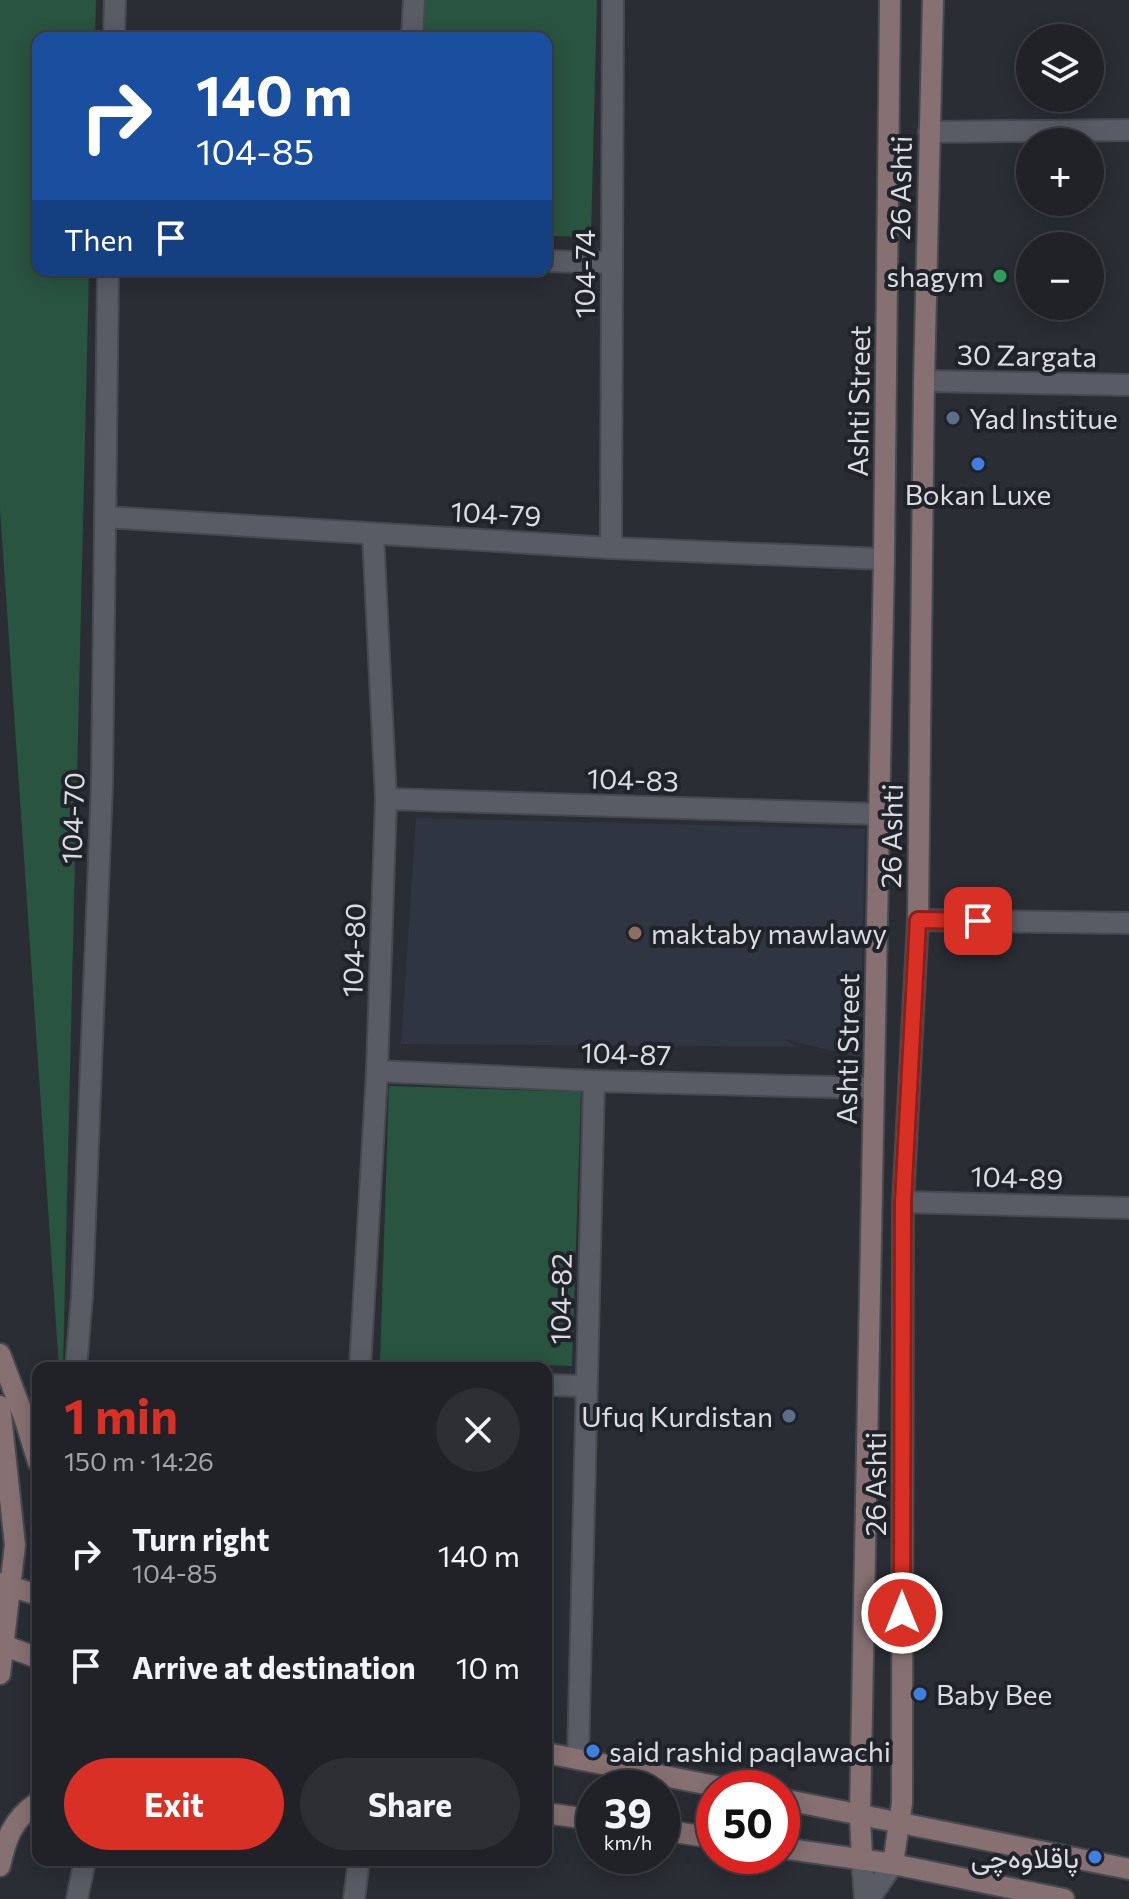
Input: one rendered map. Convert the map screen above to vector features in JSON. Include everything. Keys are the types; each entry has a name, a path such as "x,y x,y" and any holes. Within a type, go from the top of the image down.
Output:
{"main road":[{"name":"Ashti Street","path":"862,1859 860,1815 884,559 890,0"},
{"name":"26 Ashti","path":"893,1864 901,1823 903,1202 918,920 924,381 933,0"},
{"path":"0,1354 32,1443"},
{"path":"0,1406 15,1545 5,1584 0,1674"},
{"path":"5,1584 32,1593"},
{"path":"2,1645 32,1656"},
{"path":"552,1754 696,1782"},
{"path":"800,1803 1129,1869"},
{"path":"0,1866 5,1841 17,1820 32,1807"},
{"path":"552,1814 576,1817"},
{"path":"800,1850 893,1864 1064,1899"}],"street":[{"path":"114,32 115,0"},
{"path":"412,32 414,0"},
{"name":"104-74","path":"611,548 613,0"},
{"path":"929,132 1129,130"},
{"path":"552,261 612,263"},
{"name":"104-70","path":"76,1362 82,1296 102,784 108,276"},
{"name":"30 Zargata","path":"924,381 1129,385"},
{"name":"104-79","path":"105,517 611,548 884,559"},
{"name":"104-80","path":"360,1362 377,1071 386,799 373,534"},
{"name":"104-83","path":"386,799 879,814"},
{"path":"918,920 1129,923"},
{"name":"104-87","path":"377,1071 594,1081 874,1088"},
{"name":"104-82","path":"578,1759 594,1081"},
{"name":"104-89","path":"903,1202 1129,1208"},
{"path":"552,1385 586,1386"},
{"path":"862,1859 867,1899"},
{"path":"867,1899 893,1864"},
{"path":"77,1899 84,1866"},
{"path":"354,1899 358,1866"}],"shaded area":[{"name":"maktaby mawlawy","path":"416,818 865,829 860,1058 784,1039 797,1047 401,1044"}],"green space":[{"path":"0,0 96,0 95,32 32,32 32,276 89,276 63,1362 59,1362 0,509"},
{"path":"422,0 597,0 591,237 552,236 552,32 421,32"},
{"path":"389,1086 581,1092 572,1366 552,1365 552,1362 380,1361"}],"place":[{"name":"shagym","path":"1000,276"},
{"name":"Yad Institue","path":"953,418"},
{"name":"Bokan Luxe","path":"978,464"},
{"name":"maktaby mawlawy","path":"635,933"},
{"name":"Ufuq Kurdistan","path":"789,1416"},
{"name":"Baby Bee","path":"920,1694"},
{"name":"said rashid paqlawachi","path":"593,1751"},
{"name":"پاقلاوەچی","path":"1095,1857"}],"route":[{"path":"902,1613 903,1202 918,920 978,921"}]}
